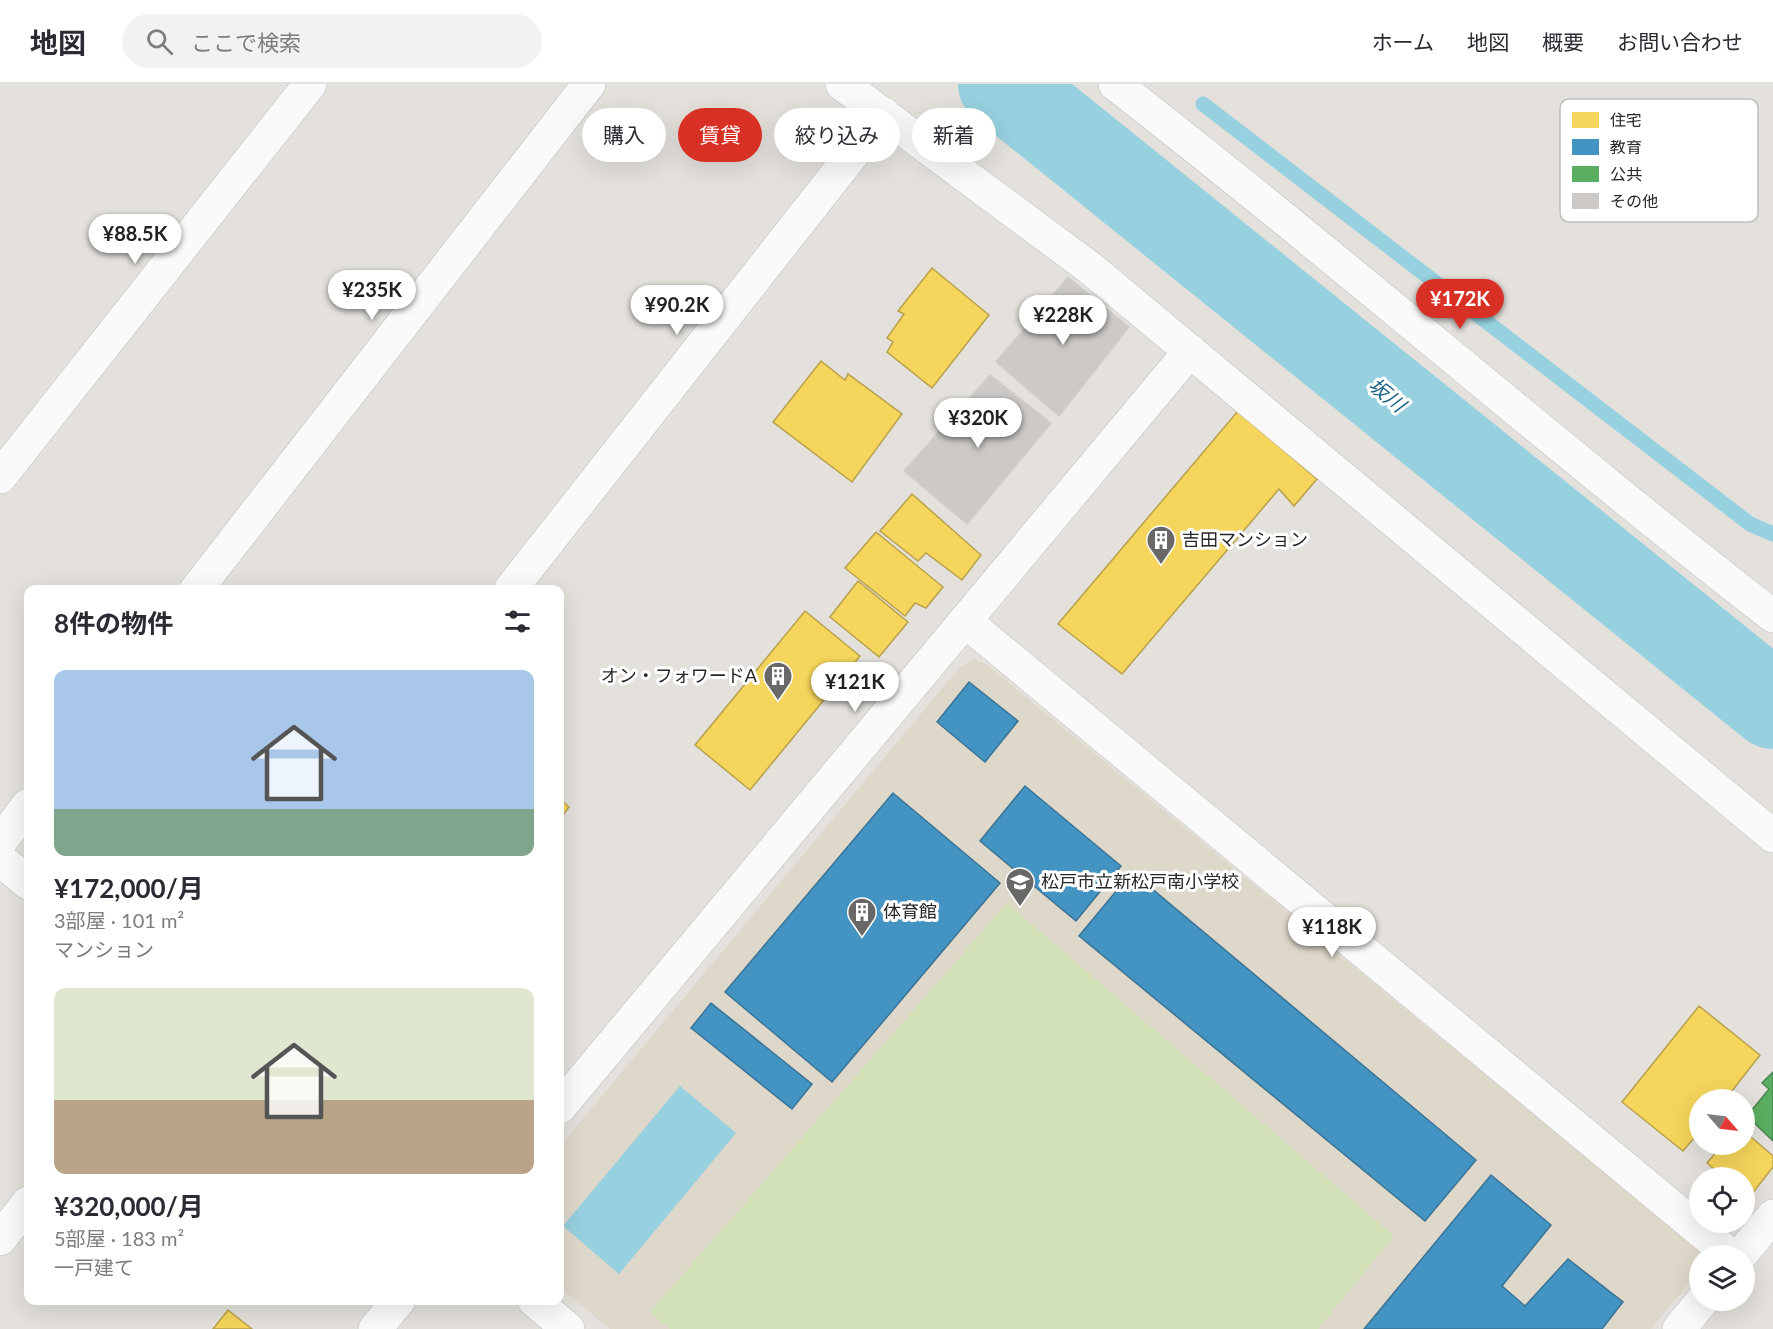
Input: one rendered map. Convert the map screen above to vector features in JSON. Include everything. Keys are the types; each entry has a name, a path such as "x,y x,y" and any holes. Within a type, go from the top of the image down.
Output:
{"street":[{"path":"0,477 310,84"},
{"path":"200,585 589,84"},
{"path":"842,84 876,108"},
{"path":"1115,84 1216,163 1680,544 1773,616"},
{"path":"900,126 1090,268 1773,836"},
{"path":"514,585 846,162"},
{"path":"564,1102 1190,351"},
{"path":"965,621 1718,1245"},
{"path":"0,842 24,810"},
{"path":"0,860 24,880"},
{"path":"0,1239 24,1208"},
{"path":"1749,1245 1773,1216"},
{"path":"375,1329 395,1305"},
{"path":"540,1305 568,1329"},
{"path":"1679,1329 1694,1311"}],"shaded area":[{"name":"松戸市立新松戸南小学校","path":"974,659 986,664 1692,1245 1689,1245 1689,1283 1651,1329 610,1329 564,1291 564,1141 960,667"}],"green space":[{"path":"1007,903 1394,1236 1318,1329 670,1329 650,1312"}],"water":[{"path":"680,1086 736,1133 619,1274 564,1225"}],"building: 住宅":[{"path":"932,268 989,315 932,388 887,352 893,342 887,338 904,314 898,311"},
{"path":"821,361 845,380 848,374 902,414 852,482 773,422"},
{"name":"吉田マンション","path":"1238,411 1317,479 1294,506 1279,489 1122,674 1058,624"},
{"path":"912,494 981,555 962,580 926,553 918,561 880,531"},
{"path":"876,532 943,587 926,608 915,603 905,616 845,568"},
{"path":"858,581 908,622 879,657 830,617"},
{"name":"オン・フォワードA","path":"805,611 860,656 750,790 695,745"},
{"path":"564,803 569,807 564,814"},
{"path":"1699,1006 1760,1055 1734,1089 1689,1089 1689,1144 1683,1151 1622,1102"},
{"path":"1755,1140 1773,1156 1773,1167 1755,1190 1755,1167 1712,1167 1707,1163 1714,1155 1755,1155"},
{"path":"228,1310 252,1329 213,1329"}],"building: 教育":[{"path":"969,682 1018,721 985,762 937,722"},
{"path":"1025,786 1121,866 1076,921 980,841"},
{"name":"体育館","path":"893,793 1000,883 832,1082 725,992"},
{"path":"1132,872 1476,1160 1425,1221 1079,936"},
{"path":"711,1003 812,1084 792,1109 691,1028"},
{"path":"1491,1175 1551,1225 1502,1286 1525,1306 1568,1259 1623,1302 1602,1329 1364,1329"}],"building: 公共":[{"path":"1773,1072 1773,1141 1755,1124 1755,1106 1769,1089 1762,1083"}],"building: その他":[{"path":"1068,277 1129,327 1059,416 996,362"},
{"path":"990,375 1051,423 967,524 904,471"}],"waterway":[{"name":"坂川","path":"1002,84 1773,705"},
{"path":"1203,104 1750,524 1773,534"}],"place":[{"name":"吉田マンション","path":"1161,566"},
{"name":"オン・フォワードA","path":"778,702"},
{"name":"松戸市立新松戸南小学校","path":"1020,908"},
{"name":"体育館","path":"862,938"}]}
